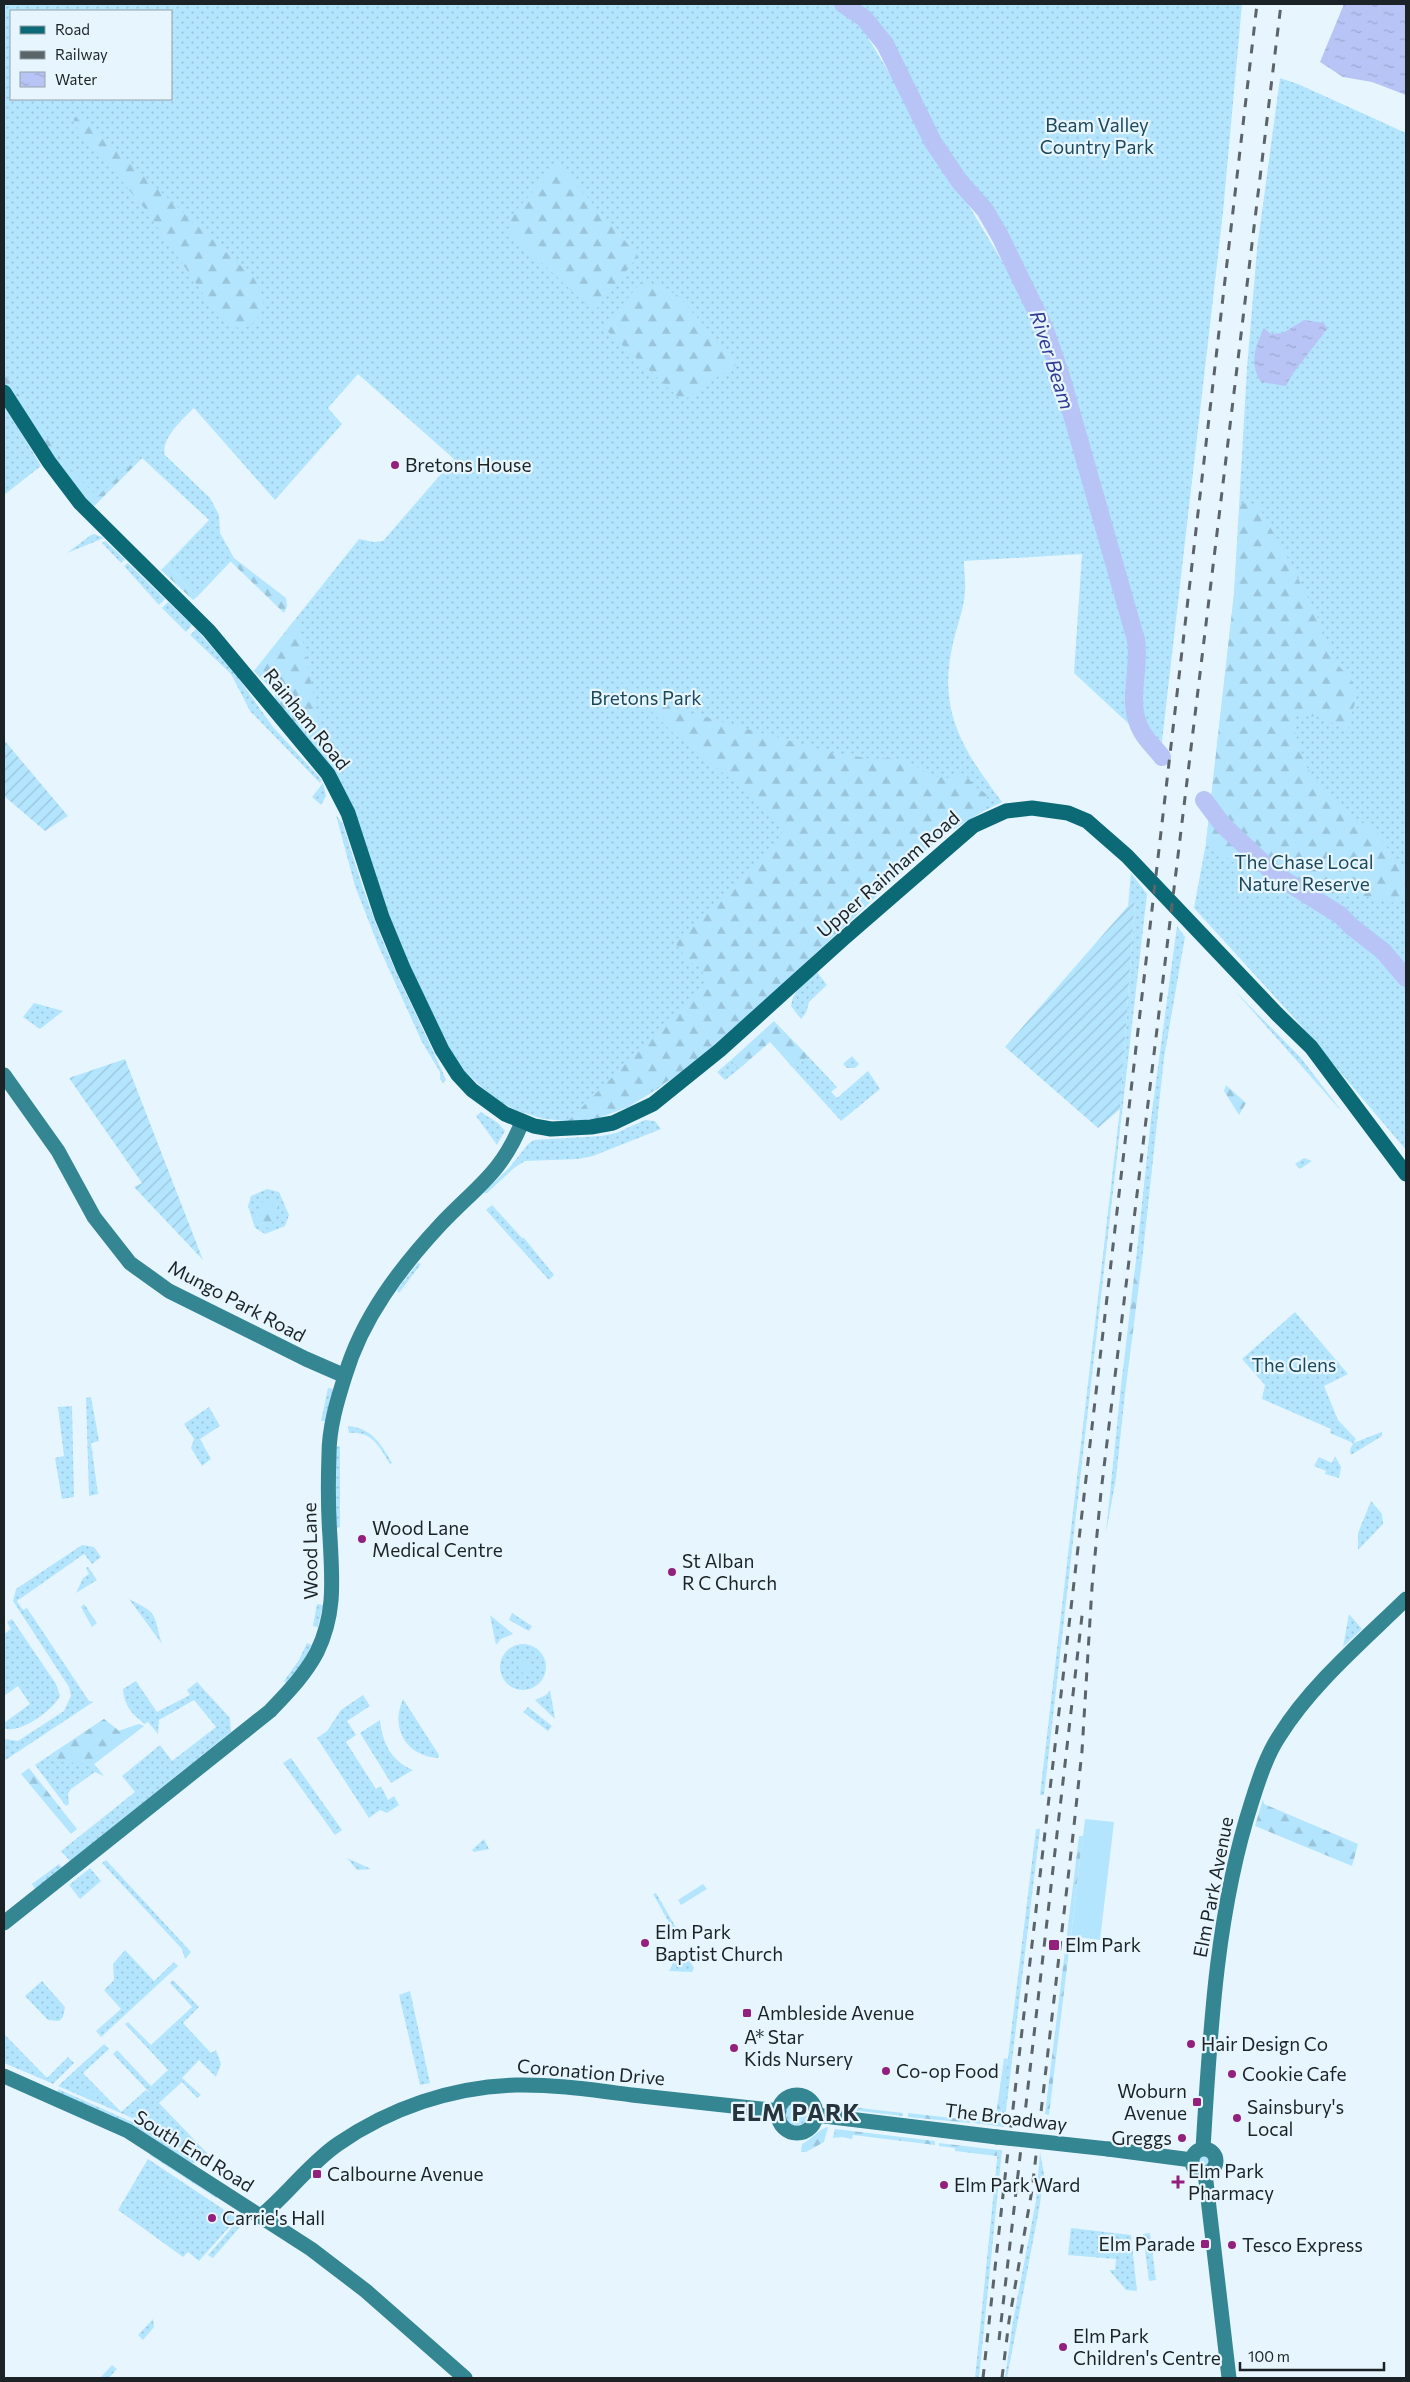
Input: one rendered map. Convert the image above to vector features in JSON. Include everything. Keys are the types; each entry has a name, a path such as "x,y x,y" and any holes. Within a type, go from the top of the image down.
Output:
{"main road":[{"name":"Rainham Road","path":"4,392 49,462 80,503 209,631 328,774 348,813 382,917 403,968 442,1050 458,1075 472,1090 499,1110 528,1124"},
{"name":"Upper Rainham Road","path":"528,1124 551,1129 592,1127 613,1122 653,1104 720,1050 843,938 973,826 1006,811 1032,808 1068,813 1087,821 1127,856 1277,1014 1311,1047 1406,1174"}],"street":[{"name":"Mungo Park Road","path":"4,1075 58,1151 94,1217 130,1263 169,1291 306,1359 345,1376"},
{"name":"Wood Lane","path":"4,1923 270,1711 305,1672 321,1643 331,1608 334,1576 330,1537 329,1453 334,1418 345,1376 366,1321 396,1277 441,1224 471,1196 505,1158 528,1124"},
{"name":"Elm Park Avenue","path":"1204,2149 1218,1970 1235,1864 1258,1782 1279,1735 1304,1704 1343,1660 1406,1600"},
{"name":"South End Road","path":"4,2076 128,2131 261,2216 336,2266 465,2378"},
{"name":"Coronation Drive","path":"261,2216 336,2145 366,2126 393,2113 428,2098 454,2092 516,2085 557,2086 778,2111"},
{"path":"795,2095 803,2096 810,2100 815,2107 816,2115 807,2130 795,2132 782,2126 778,2111 781,2104 787,2098 795,2095"},
{"name":"The Broadway","path":"816,2115 1192,2160"},
{"path":"1204,2149 1212,2153 1216,2162 1214,2167 1205,2173 1195,2169 1192,2160 1196,2152 1204,2149"},
{"path":"1205,2173 1229,2378"}],"green space":[{"name":"Bretons Park","path":"4,4 832,4 858,21 1035,316 1089,488 1131,651 1130,725 1074,673 1082,554 964,561 964,599 952,648 949,672 949,693 952,713 966,749 1002,802 970,818 938,839 761,1004 690,1066 656,1090 628,1107 568,1121 544,1119 518,1111 496,1100 463,1070 447,1045 400,948 359,827 276,701 275,692 254,671 359,539 374,542 383,541 454,459 358,374 328,408 342,424 275,500 194,408 169,436 164,449 165,455 210,498 219,515 220,533 234,558 197,597 167,564 209,520 142,458 93,507 4,384"},
{"name":"Beam Valley Country Park","path":"850,4 1242,4 1223,212 1161,750 1143,728 1136,710 1140,642 1081,428 1038,300 1004,234 938,142 885,38 864,13"},
{"name":"The Chase Local Nature Reserve","path":"1280,78 1298,84 1406,133 1406,1150 1296,1020 1194,908 1206,843 1234,594 1247,368 1257,249"},
{"path":"79,116 253,277 261,293 263,306 262,312 252,324 243,329 228,325 219,317 145,209 74,124 74,118"},
{"path":"558,163 638,256 594,312 508,231 512,215"},
{"path":"643,280 676,294 738,363 682,401 603,327"},
{"path":"4,372 61,459 97,497 140,456 142,458 93,507 57,467 4,384"},
{"path":"4,404 41,466 4,495"},
{"path":"1240,503 1257,504 1316,614 1336,663 1351,679 1356,698 1347,732 1323,717 1294,715 1295,732 1306,766 1327,794 1344,810 1377,833 1406,874 1406,896 1395,903 1334,889 1309,889 1295,892 1254,877 1206,843 1234,594"},
{"path":"94,534 104,538 67,553 91,535"},
{"path":"105,541 125,559 121,563 102,543"},
{"path":"234,558 286,598 287,606 284,613 230,561"},
{"path":"128,563 165,599 159,605 124,566"},
{"path":"167,564 197,597 193,600 161,570"},
{"path":"168,602 192,625 186,632 162,608"},
{"path":"294,621 301,631 327,763 276,701 275,692 254,671"},
{"path":"196,629 234,672 273,727 322,780 320,783 250,711 231,674 190,635"},
{"path":"619,679 676,709 833,753 873,759 894,758 911,763 932,776 947,778 963,773 978,789 988,795 982,812 938,839 761,1004 690,1066 628,1107 596,1119 568,1121 698,992 704,983 704,975 698,966 688,961 676,944 676,940 774,846 782,834 781,827 769,811 675,735"},
{"path":"4,740 68,816 45,831 4,796"},
{"path":"323,783 326,796 321,805 312,797"},
{"path":"336,815 343,824 384,944 446,1080 443,1083 440,1079 440,1072 422,1042 378,945 355,886"},
{"path":"1131,873 1147,894 1044,1795 1040,1795 1120,1109 1135,899 1128,906"},
{"path":"1135,898 1120,1109 1098,1128 1005,1047"},
{"path":"1177,926 1185,937 1164,1058 1142,1261 1136,1260 1151,1119"},
{"path":"817,972 827,985 809,1002 806,1013 801,1019 791,1006 793,997 798,989"},
{"path":"1234,990 1301,1058 1343,1113"},
{"path":"34,1003 63,1011 40,1029 23,1017"},
{"path":"774,1021 808,1056 794,1069 770,1042 739,1069 731,1060"},
{"path":"808,1056 837,1087 831,1092 837,1098 868,1071 880,1089 841,1121 794,1069"},
{"path":"852,1056 859,1064 855,1068 847,1068 843,1064"},
{"path":"125,1059 203,1260 134,1187 142,1183 69,1078"},
{"path":"731,1060 739,1069 725,1080 717,1072"},
{"path":"1226,1085 1246,1103 1239,1115 1224,1091"},
{"path":"481,1112 498,1123 505,1131 497,1145 476,1116"},
{"path":"645,1120 655,1121 661,1129 593,1156 578,1159 525,1161 514,1168 487,1193 483,1193 509,1168 528,1144 534,1140 601,1136 616,1133"},
{"path":"1304,1158 1312,1161 1300,1169 1295,1164"},
{"path":"267,1189 279,1192 289,1215 285,1226 265,1234 255,1228 248,1206 251,1196"},
{"path":"270,1200 278,1203 280,1212 269,1228 263,1226 254,1216 262,1202"},
{"path":"492,1205 524,1238 554,1275 549,1280 486,1210"},
{"path":"1136,1260 1142,1261 1126,1386 1121,1386"},
{"path":"418,1263 421,1264 399,1293 397,1290"},
{"name":"The Glens","path":"1295,1312 1348,1374 1324,1386 1338,1420 1356,1439 1353,1443 1330,1433 1331,1429 1262,1399 1265,1385 1242,1359"},
{"path":"1121,1386 1126,1386 1116,1478 1106,1533"},
{"path":"328,1388 333,1389 326,1421 321,1421"},
{"path":"91,1397 99,1441 91,1443 98,1494 89,1496 86,1398"},
{"path":"72,1406 74,1497 62,1499 55,1458 64,1456 58,1407"},
{"path":"209,1407 220,1426 200,1439 211,1459 202,1466 191,1448 194,1439 184,1424"},
{"path":"348,1426 363,1430 375,1438 392,1463 390,1464 374,1441 364,1434 349,1433"},
{"path":"1382,1432 1382,1436 1351,1455 1350,1450 1353,1443"},
{"path":"340,1446 340,1527 334,1528 336,1447"},
{"path":"1335,1456 1341,1467 1339,1478 1325,1474 1326,1471 1314,1466 1319,1457 1332,1463"},
{"path":"1371,1501 1382,1514 1383,1524 1358,1550 1358,1533"},
{"path":"82,1545 94,1547 101,1557 92,1564 84,1554 17,1601 23,1610 27,1608 89,1701 93,1702 4,1761 4,1739 18,1741 64,1711 71,1696 69,1687 13,1601 16,1589"},
{"path":"88,1567 97,1580 76,1593 83,1578 89,1574 86,1568"},
{"path":"129,1599 146,1608 153,1616 162,1644"},
{"path":"84,1604 97,1623 92,1627 81,1607"},
{"path":"317,1604 323,1605 318,1627 313,1626"},
{"path":"512,1613 532,1626 529,1631 509,1620"},
{"path":"1349,1614 1362,1629 1343,1647"},
{"path":"490,1615 513,1634 501,1639 496,1645"},
{"path":"12,1619 56,1684 60,1696 50,1708 35,1720 18,1728 10,1729 4,1728 4,1723 30,1704 18,1686 4,1696 4,1634 11,1629 7,1622"},
{"path":"307,1643 312,1645 304,1661 287,1684 284,1681 299,1660"},
{"path":"528,1644 540,1650 545,1658 545,1676 540,1684 532,1689 518,1690 506,1684 501,1676 500,1662 506,1650 514,1645"},
{"path":"522,1661 526,1661 530,1667 526,1673 522,1673 518,1669 518,1665"},
{"path":"136,1681 157,1712 190,1695 187,1690 197,1682 230,1718 231,1732 70,1861 61,1851 135,1792 122,1776 160,1745 172,1761 216,1727 194,1700 159,1720 158,1734 148,1722 145,1724 136,1717 127,1705 123,1689"},
{"path":"550,1690 555,1719 535,1700 546,1695"},
{"path":"363,1695 370,1706 347,1721 356,1735 346,1742 376,1789 381,1786 388,1800 394,1796 399,1805 387,1813 380,1810 369,1818 317,1738 327,1731 341,1710"},
{"path":"403,1699 439,1755 438,1758 417,1752 404,1739 398,1720"},
{"path":"528,1707 552,1726 548,1731 523,1712"},
{"path":"104,1719 119,1731 139,1724 144,1726 94,1764 104,1776 95,1772 71,1789 68,1794 69,1804 66,1806 35,1765"},
{"path":"104,1719 119,1731 139,1724 144,1726 94,1764 60,1762 53,1753"},
{"path":"380,1720 383,1736 389,1750 405,1766 413,1770 391,1783 360,1733"},
{"path":"291,1758 342,1830 335,1835 283,1763"},
{"path":"29,1768 77,1829 71,1834 21,1774"},
{"path":"1263,1799 1264,1804 1358,1844 1352,1866 1255,1826"},
{"path":"1085,1819 1114,1822 1100,1940 1071,1936"},
{"path":"1036,1829 1040,1829 1004,2127 974,2123 975,2120 1000,2123"},
{"path":"1079,1836 1083,1836 1049,2115 1045,2114"},
{"path":"484,1839 489,1849 474,1852 472,1850"},
{"path":"347,1858 371,1869 357,1870"},
{"path":"106,1860 191,1952 185,1959 182,1949 102,1863"},
{"path":"59,1864 62,1868 35,1889 32,1884"},
{"path":"90,1868 101,1881 80,1899 69,1885"},
{"path":"703,1884 707,1889 681,1905 678,1900"},
{"path":"656,1893 678,1931 675,1933 653,1894"},
{"path":"681,1948 694,1968 692,1972 669,1971"},
{"path":"125,1950 154,1981 174,1962 178,1966 101,2037 96,2031 121,2009 104,1990 114,1980 113,1964"},
{"path":"173,1980 199,2007 183,2023 211,2053 216,2050 221,2064 216,2077 199,2060 182,2078 201,2095 197,2098 182,2082 159,2103 209,2155 200,2160 130,2117 58,2086 104,2044 109,2049 83,2073 121,2112 146,2090 150,2093 113,2054 117,2050 151,2086 168,2070 125,2024 128,2022 151,2045 192,2007 170,1983"},
{"path":"42,1981 65,2007 63,2017 59,2021 48,2020 25,1996"},
{"path":"410,1991 430,2083 420,2085 399,1995"},
{"path":"4,2034 47,2078 68,2057 74,2063 53,2084 4,2063"},
{"path":"1004,2058 1008,2059 1000,2123 995,2123"},
{"path":"84,2087 98,2095 95,2102 77,2094"},
{"path":"58,2089 139,2125 197,2163 189,2162 58,2094"},
{"path":"797,2101 806,2104 809,2113 806,2122 797,2125 788,2122 785,2113 788,2104"},
{"path":"797,2107 803,2113 797,2119 791,2113"},
{"path":"851,2107 903,2113 903,2116 850,2110"},
{"path":"908,2113 970,2120 970,2123 908,2117"},
{"path":"141,2117 154,2124 154,2131 136,2121"},
{"path":"828,2127 824,2142 806,2152 801,2152 802,2144"},
{"path":"835,2129 935,2141 935,2145 853,2135 852,2139 833,2138"},
{"path":"180,2137 189,2144 187,2152 173,2143"},
{"path":"939,2143 998,2150 997,2156 955,2151 955,2148 939,2146"},
{"path":"998,2150 1002,2150 979,2378 975,2378"},
{"path":"152,2151 219,2195 216,2198 150,2155"},
{"path":"1040,2152 1044,2174 1040,2204 1007,2378 1005,2378 1013,2321 1036,2201"},
{"path":"1201,2155 1205,2155 1209,2161 1205,2167 1201,2167 1197,2163 1197,2159"},
{"path":"148,2159 235,2217 233,2223 199,2261 188,2252 183,2257 118,2210"},
{"path":"235,2224 240,2227 213,2258 208,2255"},
{"path":"1071,2228 1131,2235 1137,2291 1126,2290 1109,2270 1115,2270 1116,2259 1068,2255"},
{"path":"1150,2233 1156,2280 1149,2281 1143,2234"},
{"path":"153,2319 154,2327 143,2340 138,2335"},
{"path":"112,2365 117,2369 109,2378 100,2378"}],"water":[{"path":"1344,4 1406,4 1406,95 1372,82 1343,77 1320,62"},
{"path":"1304,320 1324,323 1327,329 1286,386 1261,382 1254,362 1256,348 1264,328 1271,334 1283,333"}],"waterway":[{"name":"River Beam","path":"843,4 864,18 885,44 933,142 960,182 985,210 1000,236 1044,327 1061,376 1136,640 1137,663 1134,698 1137,721 1144,735 1162,757"},
{"name":"River Beam","path":"1204,800 1222,824 1276,875 1340,915 1383,951 1406,978"}],"railway":[{"path":"983,2378 1257,4"},
{"path":"1002,2378 1009,2321 1032,2190 1082,1751 1092,1587 1101,1492 1281,4"},
{"path":"999,2340 1083,1607"}],"place":[{"name":"Bretons House","path":"395,465"},
{"name":"Wood Lane Medical Centre","path":"362,1539"},
{"name":"St Alban R C Church","path":"672,1572"},
{"name":"Elm Park Baptist Church","path":"645,1943"},
{"name":"Elm Park","path":"1054,1945"},
{"name":"Ambleside Avenue","path":"747,2013"},
{"name":"Hair Design Co","path":"1191,2044"},
{"name":"A* Star Kids Nursery","path":"734,2048"},
{"name":"Co-op Food","path":"886,2071"},
{"name":"Cookie Cafe","path":"1232,2074"},
{"name":"Woburn Avenue","path":"1197,2102"},
{"name":"Sainsbury's Local","path":"1237,2118"},
{"name":"Greggs","path":"1182,2138"},
{"name":"Calbourne Avenue","path":"317,2174"},
{"name":"Elm Park Pharmacy","path":"1178,2182"},
{"name":"Elm Park Ward","path":"944,2185"},
{"name":"Carrie's Hall","path":"212,2218"},
{"name":"Elm Parade","path":"1205,2244"},
{"name":"Tesco Express","path":"1232,2245"},
{"name":"Elm Park Children's Centre","path":"1063,2347"}],"district":[{"name":"ELM PARK","path":"796,2113"}]}
